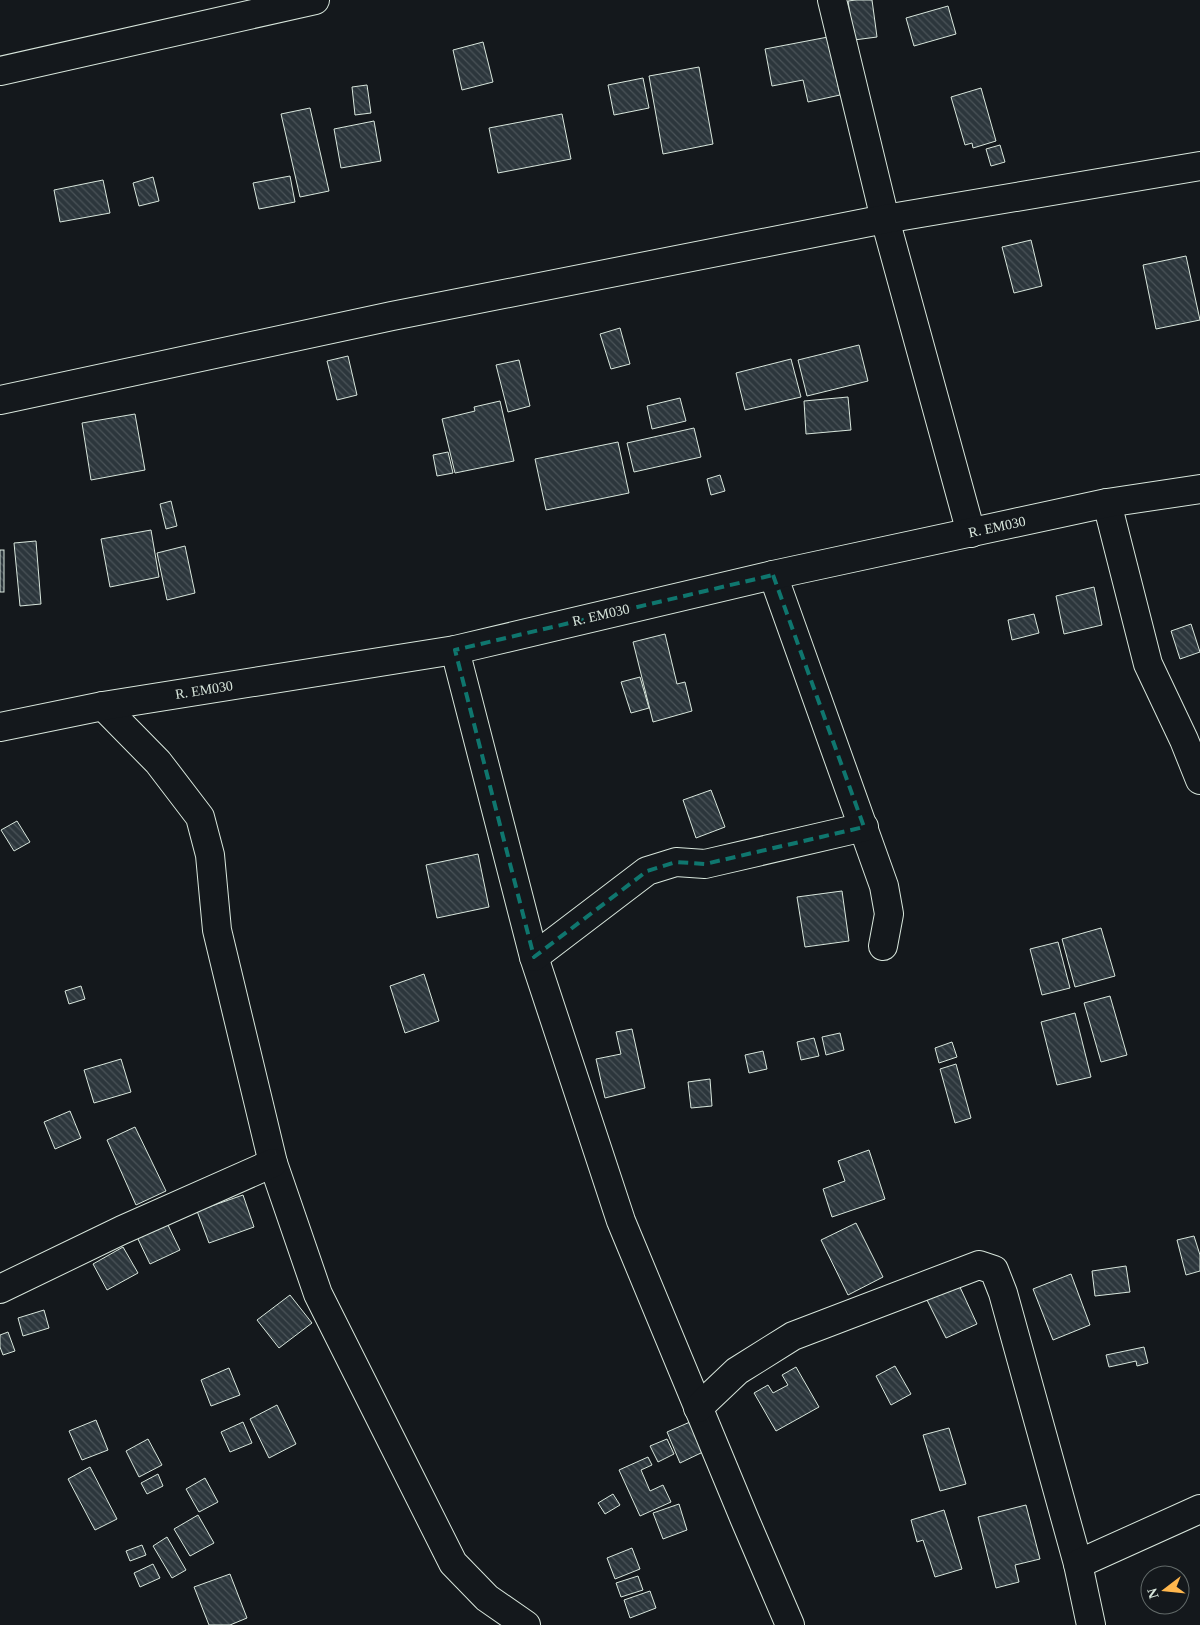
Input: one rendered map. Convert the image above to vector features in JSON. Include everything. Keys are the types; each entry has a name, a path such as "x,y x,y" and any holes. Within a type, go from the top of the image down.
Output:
{"street":[{"path":"0,71 315,0"},
{"path":"832,0 885,219 971,533"},
{"path":"0,400 392,316 885,219 1200,166"},
{"name":"R. EM030","path":"0,727 103,706 455,650 773,575 1107,503 1200,488"},
{"path":"1107,503 1148,664 1184,740 1200,780"},
{"path":"773,575 884,886 889,914 883,946"},
{"path":"455,650 534,957 621,1221 790,1625"},
{"path":"103,706 158,762 200,817 210,855 217,930 273,1163 318,1294 453,1563 487,1598 526,1625"},
{"path":"534,957 647,871 676,862 705,864 864,827"},
{"path":"0,1289 122,1230 273,1163"},
{"path":"698,1408 737,1372 793,1336 979,1265 994,1270 1003,1293 1078,1564 1091,1625"},
{"path":"1078,1564 1200,1509"}],"highlighted area":[{"path":"773,575 864,827 705,864 676,862 647,871 534,957 455,650"}],"building":[{"path":"872,0 877,37 854,40 848,1"},
{"path":"948,6 956,34 914,46 906,18"},
{"path":"828,37 840,95 808,102 803,80 772,86 765,49"},
{"path":"483,42 493,82 462,90 453,50"},
{"path":"699,67 713,144 663,154 649,76"},
{"path":"643,78 649,108 614,115 608,85"},
{"path":"367,85 371,113 355,115 352,87"},
{"path":"981,88 996,141 973,148 972,143 965,145 951,97"},
{"path":"310,108 329,191 300,197 281,114"},
{"path":"562,114 571,159 498,173 489,128"},
{"path":"374,121 381,161 341,168 334,129"},
{"path":"1000,145 1005,162 991,166 986,149"},
{"path":"290,176 295,202 259,209 253,183"},
{"path":"153,177 159,201 139,206 133,183"},
{"path":"103,180 110,213 60,222 54,190"},
{"path":"1031,240 1042,286 1014,293 1002,247"},
{"path":"1186,256 1200,320 1156,329 1143,265"},
{"path":"620,328 630,364 611,369 600,334"},
{"path":"859,345 868,381 807,396 798,360"},
{"path":"348,356 357,395 337,400 327,361"},
{"path":"791,359 801,397 745,410 736,373"},
{"path":"519,360 530,406 508,412 496,365"},
{"path":"848,397 851,430 806,434 804,401"},
{"path":"680,398 686,421 652,429 647,406"},
{"path":"500,401 514,461 455,473 442,419 475,411 474,407"},
{"path":"135,414 145,470 91,480 82,423"},
{"path":"694,428 701,457 634,472 627,443"},
{"path":"618,442 629,493 546,510 535,459"},
{"path":"448,452 453,473 437,476 433,455"},
{"path":"720,475 725,491 711,495 707,479"},
{"path":"171,501 177,526 166,529 160,504"},
{"path":"151,530 159,577 110,587 101,539"},
{"path":"36,541 41,604 20,606 14,543"},
{"path":"185,546 195,593 167,600 157,553"},
{"path":"0,550 4,550 4,592 0,592"},
{"path":"1094,587 1102,625 1064,634 1056,596"},
{"path":"1034,614 1039,633 1012,640 1008,620"},
{"path":"1191,624 1200,652 1180,659 1171,631"},
{"path":"665,634 677,684 685,682 692,711 653,722 633,642"},
{"path":"640,677 649,708 631,713 621,682"},
{"path":"711,790 725,827 696,838 683,800"},
{"path":"17,821 30,842 14,851 1,830"},
{"path":"478,854 489,907 437,918 426,865"},
{"path":"842,891 849,941 805,947 797,897"},
{"path":"1101,928 1115,976 1075,987 1062,939"},
{"path":"1058,942 1070,988 1042,995 1030,949"},
{"path":"424,974 439,1021 405,1033 390,986"},
{"path":"81,986 85,999 69,1004 65,991"},
{"path":"1110,996 1127,1055 1101,1062 1084,1003"},
{"path":"1075,1013 1091,1077 1057,1085 1041,1022"},
{"path":"632,1029 645,1088 605,1098 596,1059 621,1054 616,1032"},
{"path":"840,1033 844,1050 826,1055 822,1037"},
{"path":"814,1038 819,1056 801,1060 797,1042"},
{"path":"952,1042 957,1057 939,1063 935,1048"},
{"path":"763,1051 767,1069 749,1073 745,1055"},
{"path":"121,1059 131,1092 94,1103 84,1070"},
{"path":"956,1064 971,1118 955,1123 940,1069"},
{"path":"710,1079 712,1106 691,1108 688,1082"},
{"path":"70,1111 81,1138 55,1149 44,1122"},
{"path":"135,1127 166,1191 136,1205 107,1140"},
{"path":"869,1150 885,1199 832,1217 823,1189 845,1181 838,1161"},
{"path":"243,1195 254,1227 209,1243 197,1211"},
{"path":"167,1223 180,1250 150,1264 137,1237"},
{"path":"856,1223 883,1277 848,1295 821,1240"},
{"path":"1194,1236 1200,1255 1200,1271 1186,1275 1177,1240"},
{"path":"123,1247 138,1273 107,1290 93,1264"},
{"path":"1126,1266 1130,1292 1095,1296 1092,1271"},
{"path":"1071,1274 1090,1325 1053,1340 1033,1289"},
{"path":"959,1285 977,1324 946,1338 927,1300"},
{"path":"290,1295 312,1323 279,1348 257,1320"},
{"path":"44,1310 49,1328 23,1336 18,1318"},
{"path":"8,1332 15,1351 3,1355 0,1347 0,1335"},
{"path":"1144,1347 1148,1363 1137,1366 1136,1361 1109,1367 1106,1355"},
{"path":"895,1366 911,1394 891,1405 876,1376"},
{"path":"796,1367 819,1407 776,1431 754,1393 768,1385 773,1393 788,1385 782,1375"},
{"path":"229,1368 240,1395 211,1406 201,1380"},
{"path":"277,1405 296,1444 269,1458 250,1419"},
{"path":"96,1420 108,1450 82,1460 69,1431"},
{"path":"243,1422 252,1443 230,1452 221,1432"},
{"path":"690,1422 703,1452 680,1463 667,1432"},
{"path":"949,1428 966,1484 940,1491 923,1435"},
{"path":"148,1439 162,1465 139,1477 126,1451"},
{"path":"667,1439 674,1454 658,1462 650,1446"},
{"path":"648,1457 652,1465 641,1470 650,1491 663,1485 671,1502 640,1516 619,1470"},
{"path":"90,1467 117,1519 95,1530 68,1479"},
{"path":"158,1474 163,1486 147,1494 141,1483"},
{"path":"205,1478 218,1502 199,1512 186,1489"},
{"path":"613,1494 620,1505 605,1514 598,1503"},
{"path":"679,1504 687,1530 663,1539 653,1513"},
{"path":"1026,1505 1040,1559 1015,1565 1019,1582 996,1588 978,1517"},
{"path":"944,1510 962,1569 935,1577 923,1540 917,1542 911,1520"},
{"path":"198,1515 214,1543 190,1556 174,1529"},
{"path":"167,1537 186,1570 172,1578 153,1546"},
{"path":"142,1545 146,1555 130,1561 126,1551"},
{"path":"632,1548 640,1569 615,1579 607,1558"},
{"path":"153,1564 160,1578 140,1587 134,1573"},
{"path":"230,1574 247,1618 230,1625 209,1625 194,1587"},
{"path":"638,1576 643,1590 621,1597 616,1583"},
{"path":"650,1591 656,1608 630,1618 624,1600"}]}
